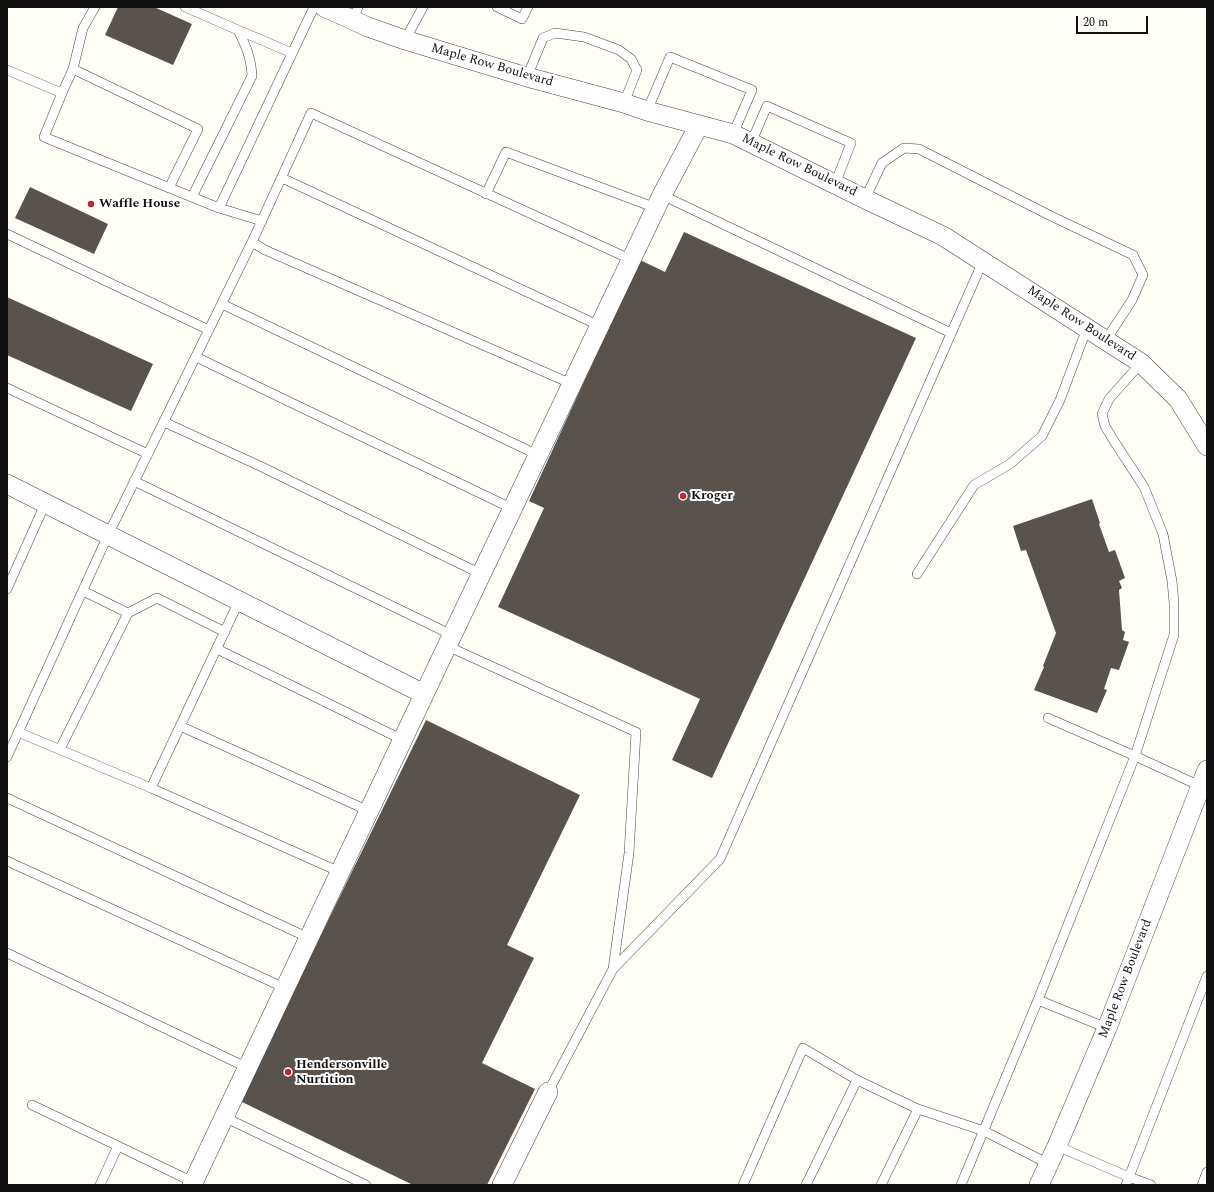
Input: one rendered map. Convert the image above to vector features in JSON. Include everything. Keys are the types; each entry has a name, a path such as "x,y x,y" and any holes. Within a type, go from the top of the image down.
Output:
{"street":[{"name":"Maple Row Boulevard","path":"324,7 356,14 405,40 527,77 624,102 733,134 943,236 1140,363 1178,399 1207,446"},
{"path":"195,1184 224,1117 481,574 659,201 699,125"},
{"path":"7,484 424,694"},
{"name":"Maple Row Boulevard","path":"1038,1185 1057,1146 1107,1028 1203,778"},
{"path":"502,1185 548,1092"}],"lane":[{"path":"95,7 83,28 73,69 44,137 218,208 262,221"},
{"path":"185,7 292,53"},
{"path":"218,208 314,7"},
{"path":"405,40 423,7"},
{"path":"497,7 522,19 528,7"},
{"path":"192,197 252,76 252,64 249,52 238,30"},
{"path":"527,77 543,38 555,33 584,37 619,50 631,59 637,70 624,102"},
{"path":"647,110 670,57 752,90 733,134"},
{"path":"73,69 198,129 169,188"},
{"path":"7,70 62,93"},
{"path":"752,142 767,106 851,143 835,184"},
{"path":"7,757 108,535 252,242 311,113 632,260"},
{"path":"865,199 882,163 904,148 919,149 1051,216 1133,255 1143,275 1132,300 1106,340"},
{"path":"486,194 506,152 659,201 951,333"},
{"path":"282,178 600,326"},
{"path":"7,234 209,330"},
{"path":"252,242 265,250 572,384"},
{"path":"548,1092 612,968 720,859 983,262"},
{"path":"222,304 538,455"},
{"path":"917,574 974,485 1010,464 1042,436 1060,400 1087,328"},
{"path":"196,357 512,509"},
{"path":"962,1185 1038,1000 1135,756 1174,635 1173,588 1163,534 1144,487 1105,426 1102,414 1109,399 1140,363"},
{"path":"7,388 148,454"},
{"path":"164,422 262,467 481,574"},
{"path":"134,481 450,641 636,732 629,852 612,968"},
{"path":"7,589 10,573 46,504"},
{"path":"83,591 128,613"},
{"path":"60,749 128,613 157,598 225,632"},
{"path":"151,788 239,601"},
{"path":"217,649 403,740"},
{"path":"1048,718 1135,756 1203,778"},
{"path":"180,726 369,811"},
{"path":"18,732 151,788 340,872"},
{"path":"7,798 309,938"},
{"path":"7,861 285,988"},
{"path":"7,953 248,1068"},
{"path":"1127,1181 1207,976"},
{"path":"1038,1000 1107,1028"},
{"path":"743,1185 802,1048 857,1080 918,1109 984,1131 1049,1164"},
{"path":"806,1185 857,1080"},
{"path":"32,1106 195,1184"},
{"path":"881,1185 918,1109"},
{"path":"224,1117 366,1185"},
{"path":"100,1185 118,1146"},
{"path":"1057,1146 1127,1181 1151,1185"},
{"path":"1202,1185 1207,1172"}],"building":[{"path":"118,7 154,7 192,24 173,65 105,35"},
{"path":"30,187 108,224 94,254 15,218"},
{"path":"684,232 916,338 712,778 672,760 700,699 498,607 544,508 529,501 640,260 665,272"},
{"path":"7,297 153,364 131,411 7,355"},
{"path":"1092,499 1109,552 1115,550 1125,578 1119,581 1122,588 1119,590 1122,630 1125,632 1123,640 1129,642 1119,670 1111,668 1104,689 1107,690 1097,713 1034,690 1056,633 1026,550 1021,551 1013,526"},
{"path":"426,720 580,795 507,945 534,958 482,1063 535,1089 487,1185 413,1185 240,1101"}],"place":[{"name":"Waffle House","path":"91,204"},
{"name":"Kroger","path":"683,496"},
{"name":"Hendersonville Nurtition","path":"288,1072"}]}
